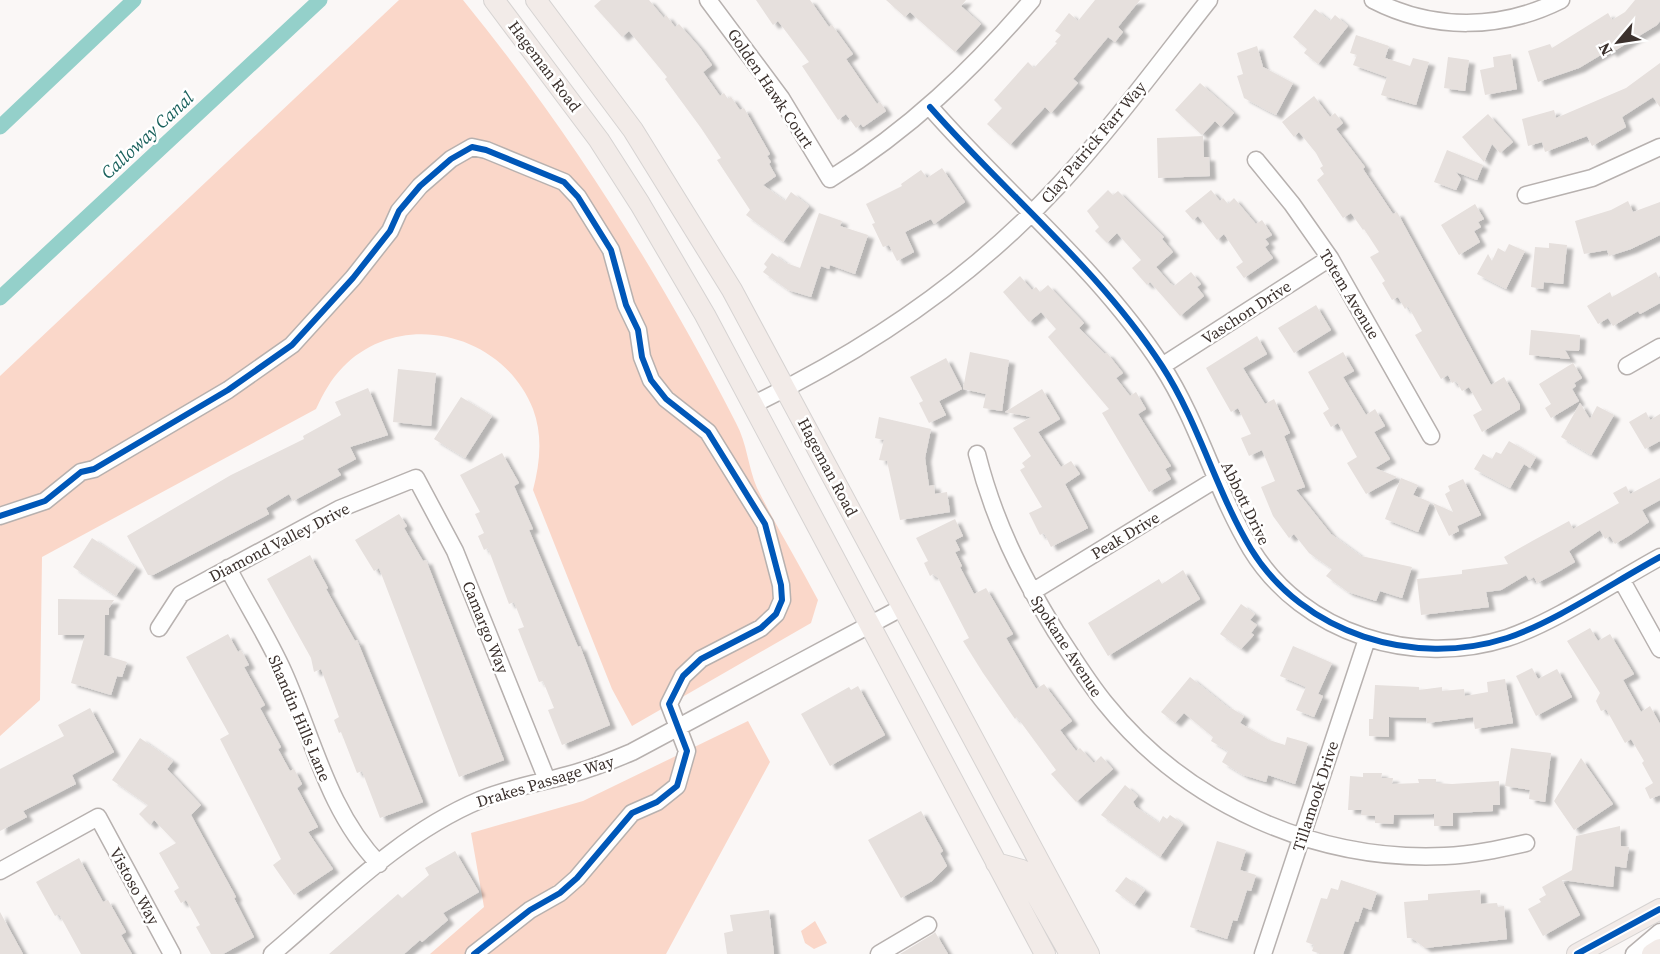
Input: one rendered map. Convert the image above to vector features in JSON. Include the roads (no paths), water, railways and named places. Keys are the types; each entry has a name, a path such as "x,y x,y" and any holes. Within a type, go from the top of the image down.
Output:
{"main road":[{"name":"Hageman Road","path":"494,0 564,90 640,204 705,315 1045,954"},
{"name":"Hageman Road","path":"536,0 596,78 674,193 732,290 1089,954"},
{"path":"996,863 1022,870 1070,954"},
{"path":"1577,954 1660,909"},
{"path":"1652,954 1660,949"}],"street":[{"name":"Golden Hawk Court","path":"708,0 781,98 830,179 892,138 930,107"},
{"name":"Clay Patrick Farr Way","path":"752,405 786,389 905,318 945,289 1030,214 1093,147 1209,0"},
{"path":"1373,0 1409,15 1440,22 1468,24 1517,17 1561,0"},
{"path":"930,107 985,55 1026,2"},
{"name":"Abbott Drive","path":"930,107 1103,289 1162,366 1195,425 1240,529 1272,576 1316,614 1367,639 1398,646 1429,650 1482,645 1533,627 1660,557"},
{"path":"0,516 45,501 81,472 94,469 228,390 292,345 353,278 390,231 399,211 420,186 451,159 471,147 486,150 564,182 578,197 611,250 626,305 638,330 642,357 651,380 666,399 708,432 752,500 768,532 781,585 782,600 776,614 761,628 701,659 683,676 669,704 687,751 677,786 657,802 632,813 577,878 560,893 530,910 474,954"},
{"path":"1526,195 1592,178 1660,147"},
{"name":"Totem Avenue","path":"1256,160 1292,204 1330,258 1431,436"},
{"name":"Vaschon Drive","path":"1162,366 1330,258"},
{"path":"1627,366 1660,347"},
{"name":"Spokane Avenue","path":"977,454 1000,531 1032,592 1083,675 1131,732 1164,762 1226,805 1301,838 1344,849 1407,857 1457,855 1526,843"},
{"name":"Diamond Valley Drive","path":"159,628 182,594 339,509 416,478"},
{"name":"Camargo Way","path":"416,478 455,551 547,780"},
{"name":"Peak Drive","path":"1032,592 1218,478"},
{"name":"Shandin Hills Lane","path":"228,568 283,672 336,804 350,829 379,864"},
{"path":"1621,579 1660,649"},
{"name":"Drakes Passage Way","path":"272,954 418,833 448,815 481,799 599,766 633,752 903,607"},
{"name":"Tillamook Drive","path":"1263,954 1367,639"},
{"name":"Vistoso Way","path":"0,871 98,817 172,954"},
{"path":"879,954 928,925"},
{"path":"1634,954 1660,932"}],"waterway":[{"path":"0,127 134,0"},
{"name":"Calloway Canal","path":"0,298 320,0"}]}
